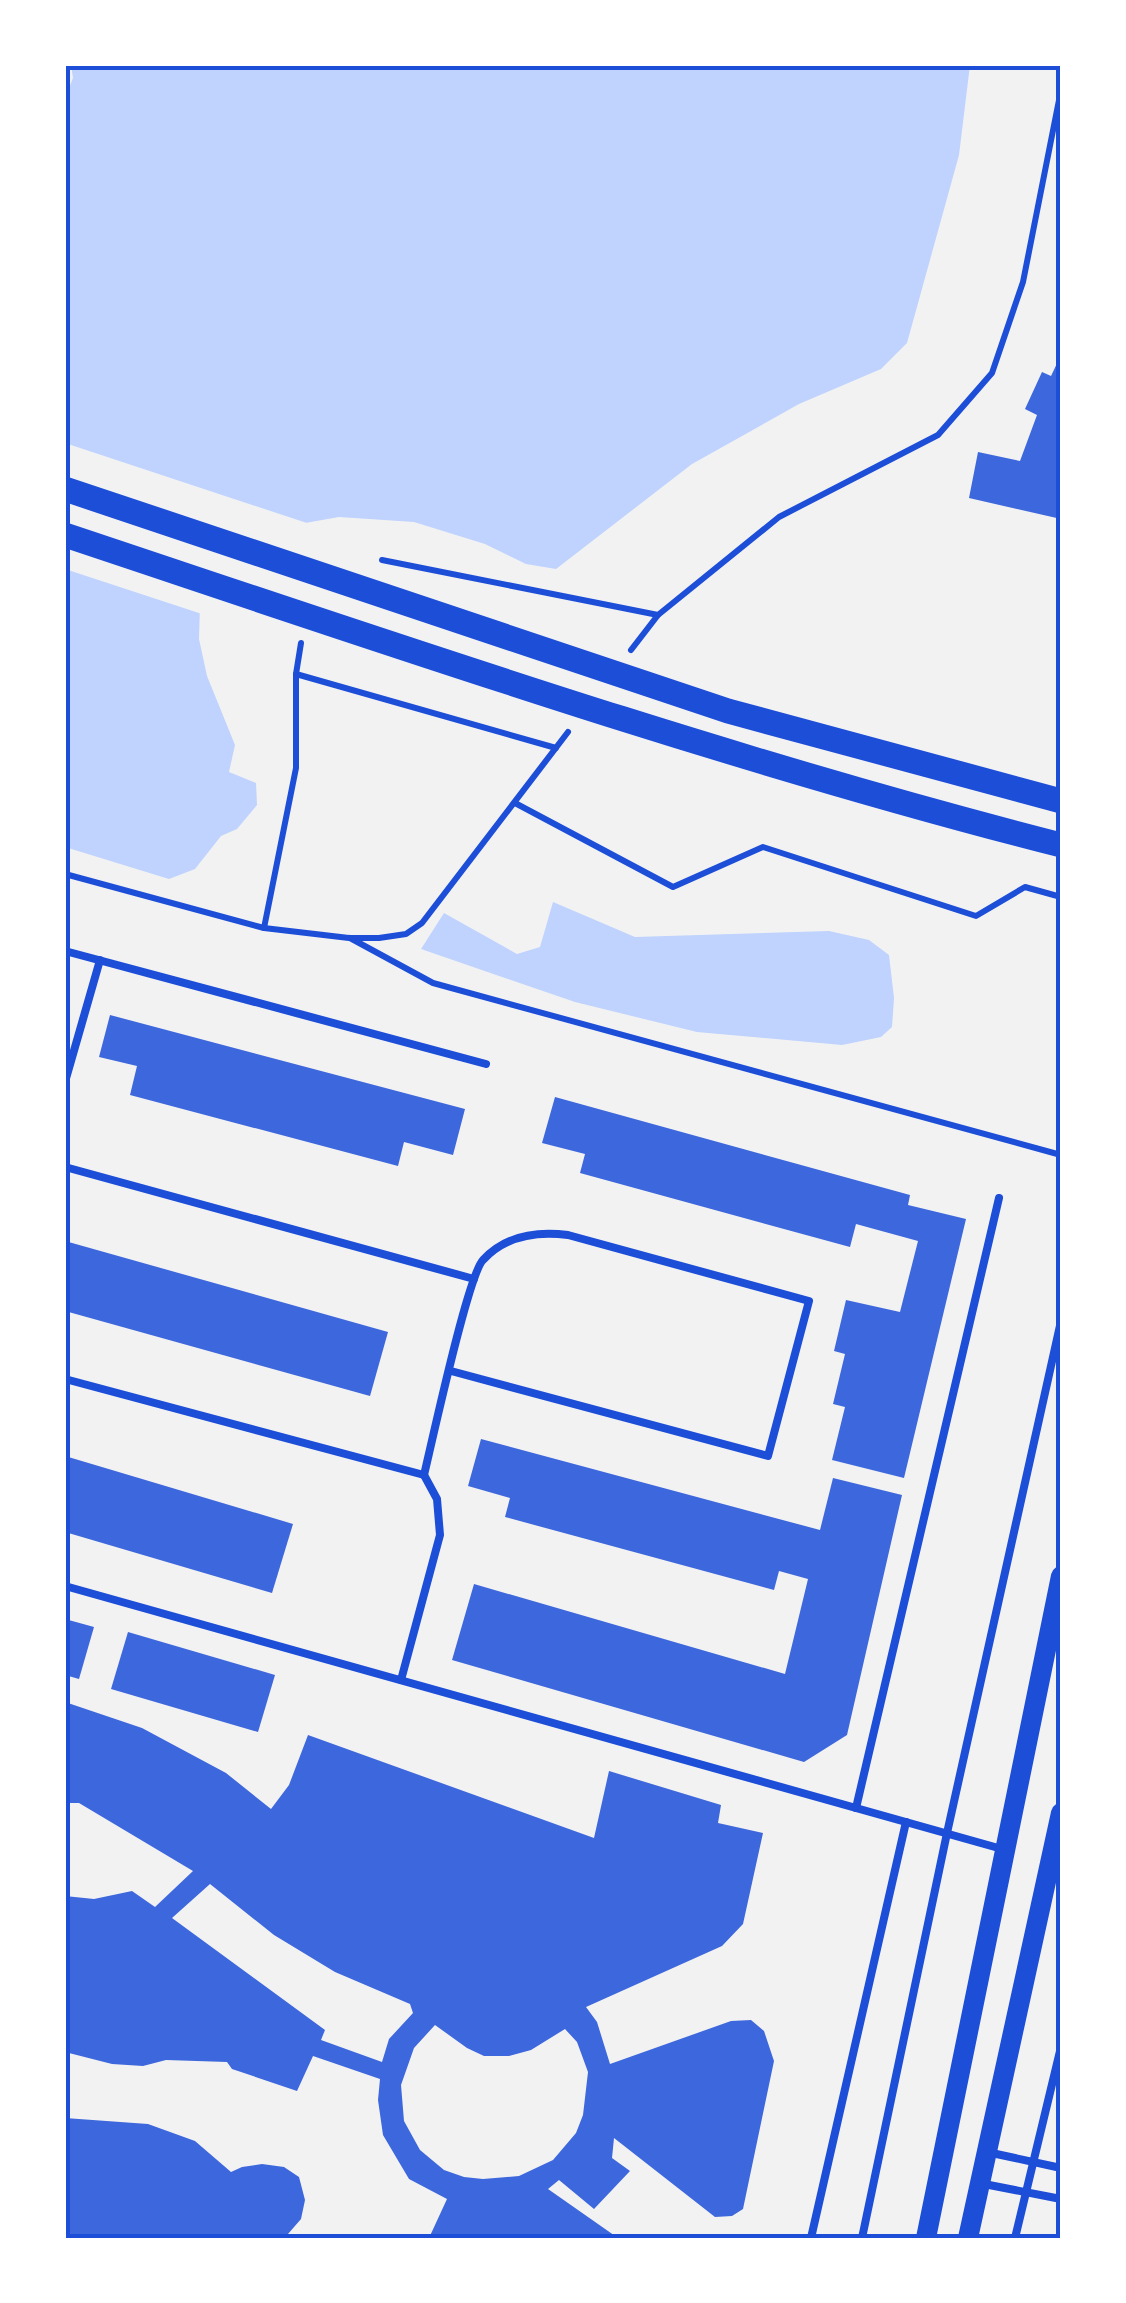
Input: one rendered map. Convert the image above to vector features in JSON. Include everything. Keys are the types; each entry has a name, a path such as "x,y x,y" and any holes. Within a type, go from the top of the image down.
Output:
{"main road":[{"path":"65,489 728,711 1061,801"},
{"path":"65,534 570,703 889,801 1061,845"},
{"path":"926,2238 1061,1576"},
{"path":"968,2238 1061,1813"}],"lane":[{"path":"65,951 486,1064"},
{"path":"65,1082 100,960"},
{"path":"65,1167 474,1279"},
{"path":"856,1808 999,1198"},
{"path":"401,1680 440,1535 437,1499 424,1475 450,1371 474,1279 480,1262 501,1244 544,1232 568,1235 810,1301 768,1456 450,1371"},
{"path":"862,2238 1061,1322"},
{"path":"65,1379 424,1475"},
{"path":"65,1586 1006,1850"},
{"path":"811,2238 906,1822"},
{"path":"1015,2238 1061,2047"},
{"path":"986,2152 1061,2168"},
{"path":"980,2183 1061,2199"}],"path":[{"path":"622,662 658,614 712,568 779,518 938,435 992,373 1022,282 1061,89"},
{"path":"296,674 556,748"},
{"path":"65,874 264,928 348,938 406,934 422,923 578,719"},
{"path":"516,803 673,887 763,848 976,916 1025,887 1061,897"},
{"path":"348,938 433,982 1061,1155"}],"water":[{"path":"71,65 970,65 959,155 907,343 881,369 799,404 692,464 556,569 526,564 485,544 414,522 339,517 248,533 212,568 200,604 199,639 207,676 235,745 229,772 256,783 257,805 237,829 221,836 195,869 169,879 65,847 65,98 73,78"},
{"path":"553,902 635,937 829,931 869,940 889,955 894,998 892,1027 881,1037 842,1045 697,1032 575,1002 421,949 444,913 517,954 540,947"}],"pier":[{"path":"65,443 316,526 251,537 216,570 205,615 65,569"}],"building":[{"path":"1061,355 1061,519 969,498 978,452 1020,461 1037,415 1025,409 1042,372 1051,376"},
{"path":"110,1015 465,1109 453,1155 404,1142 398,1166 130,1095 137,1066 99,1057"},
{"path":"555,1097 910,1195 908,1205 966,1219 904,1478 832,1460 845,1407 833,1404 845,1354 834,1351 846,1300 900,1312 918,1241 856,1224 850,1247 580,1173 585,1154 542,1143"},
{"path":"65,1241 388,1332 370,1396 65,1311"},
{"path":"481,1439 820,1530 833,1478 902,1495 847,1735 804,1762 452,1660 474,1584 785,1674 808,1579 779,1571 774,1590 505,1517 510,1498 468,1486"},
{"path":"65,1456 293,1524 272,1593 65,1532"},
{"path":"65,1619 94,1627 79,1679 65,1675"},
{"path":"128,1632 275,1675 258,1732 111,1689"},
{"path":"65,1702 142,1728 226,1773 271,1809 289,1785 308,1735 594,1838 609,1771 721,1805 718,1823 763,1833 743,1924 722,1946 586,2007 597,2022 610,2064 731,2021 751,2020 764,2031 774,2061 743,2209 732,2216 715,2217 614,2138 612,2158 630,2171 594,2209 559,2180 548,2189 618,2238 429,2238 447,2199 409,2179 383,2135 378,2100 380,2079 313,2056 297,2091 232,2069 227,2062 166,2060 143,2066 112,2064 65,2052 65,1896 94,1899 132,1891 155,1907 193,1871 79,1803 65,1803","holes":["210,1884 274,1935 335,1972 410,2004 413,2013 389,2039 382,2062 321,2040 325,2030 172,1918","435,2025 484,2056 509,2056 531,2050 565,2029 577,2042 588,2072 583,2115 576,2133 553,2160 519,2176 483,2179 444,2170 420,2150 404,2121 401,2085 414,2048"]},
{"path":"65,2118 148,2124 195,2141 231,2172 262,2164 284,2167 299,2177 305,2200 301,2219 288,2234 290,2238 65,2238"}]}
